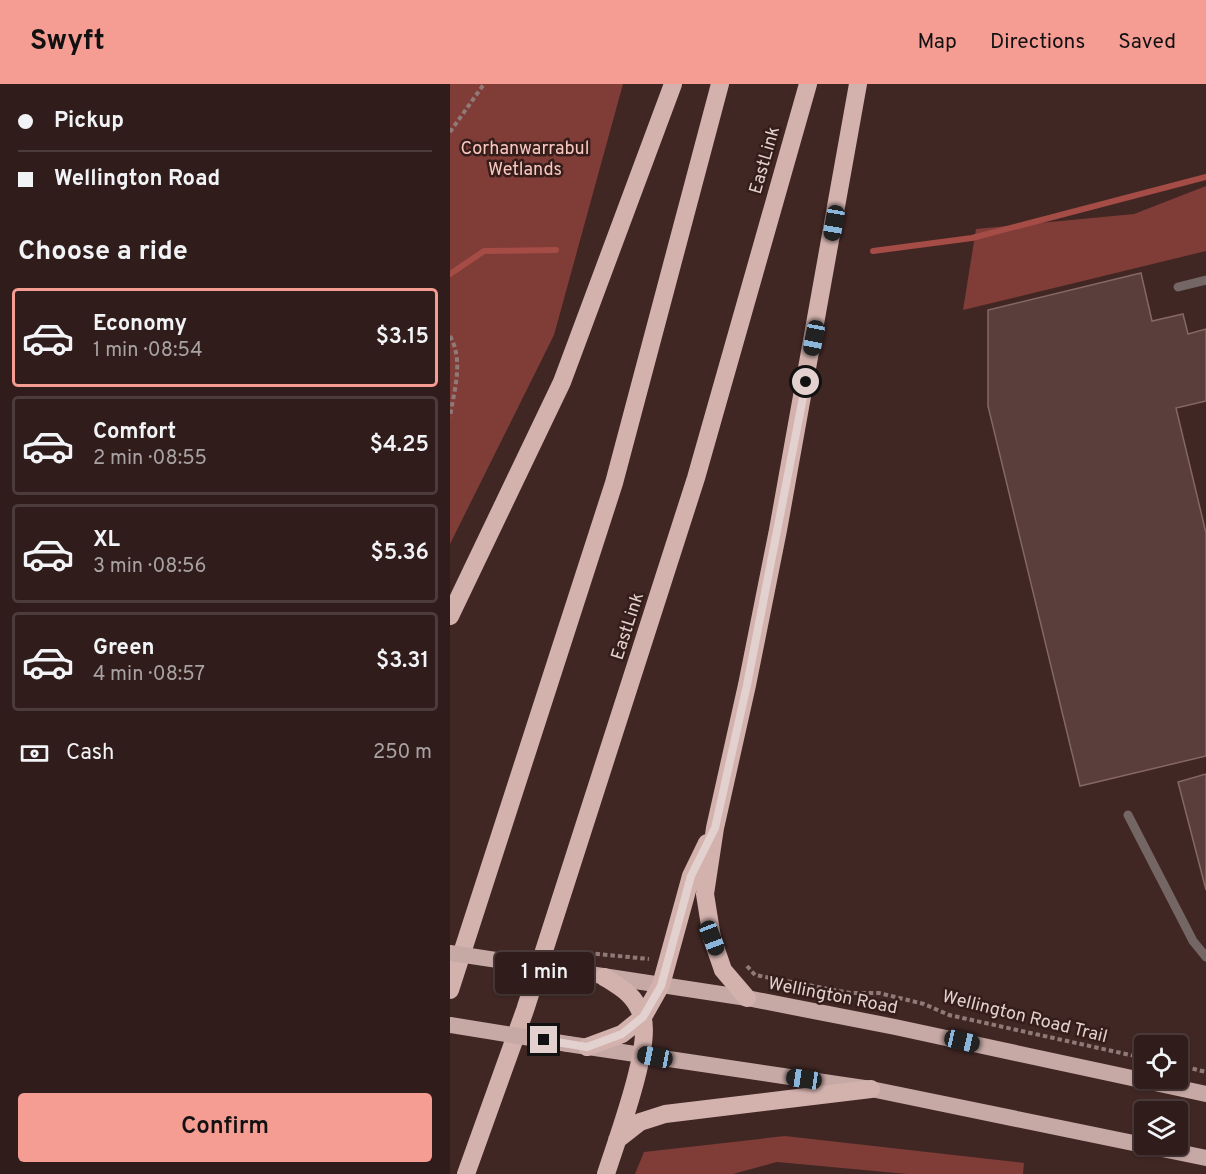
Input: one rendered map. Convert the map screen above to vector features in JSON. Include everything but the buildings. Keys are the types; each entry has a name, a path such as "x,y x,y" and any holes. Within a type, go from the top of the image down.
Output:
{"highway":[{"path":"450,616 562,382 673,84"},
{"path":"450,990 614,483 720,84"},
{"name":"EastLink","path":"466,1174 529,998 696,478 808,84"},
{"path":"747,998 723,970 712,938 705,894 715,828 776,541 858,84"},
{"path":"587,1047 622,1034 643,1017 661,986 691,876 715,828"},
{"name":"Wellington Road","path":"450,953 747,998 906,1029 1206,1094"},
{"path":"604,977 630,993 643,1017 642,1054 606,1174"},
{"path":"450,1025 871,1089 1206,1158"},
{"path":"617,1140 640,1122 664,1114 871,1089"}],"lane":[{"path":"1178,287 1206,280"},
{"path":"1128,815 1193,941 1206,957"}],"path":[{"path":"450,132 484,84"},
{"path":"450,336 459,363 450,417"},
{"path":"588,953 668,961"},
{"name":"Wellington Road Trail","path":"718,955 736,954 755,975 850,993 879,993 924,1004 949,1016 1134,1056"},
{"path":"1188,1068 1206,1072"}],"green space":[{"name":"Corhanwarrabul Wetlands","path":"450,84 623,84 554,335 450,544"},
{"path":"1206,186 1206,251 963,310 976,229 1134,214"},
{"path":"785,1136 1024,1163 1023,1174 907,1174 777,1162 733,1174 635,1174 644,1152"}],"waterway":[{"path":"873,251 972,238 1206,177"},
{"path":"450,274 484,251 556,250"}],"route":[{"path":"544,1040 587,1047 622,1034 643,1017 661,986 691,876 715,828 747,685 806,382"}]}
